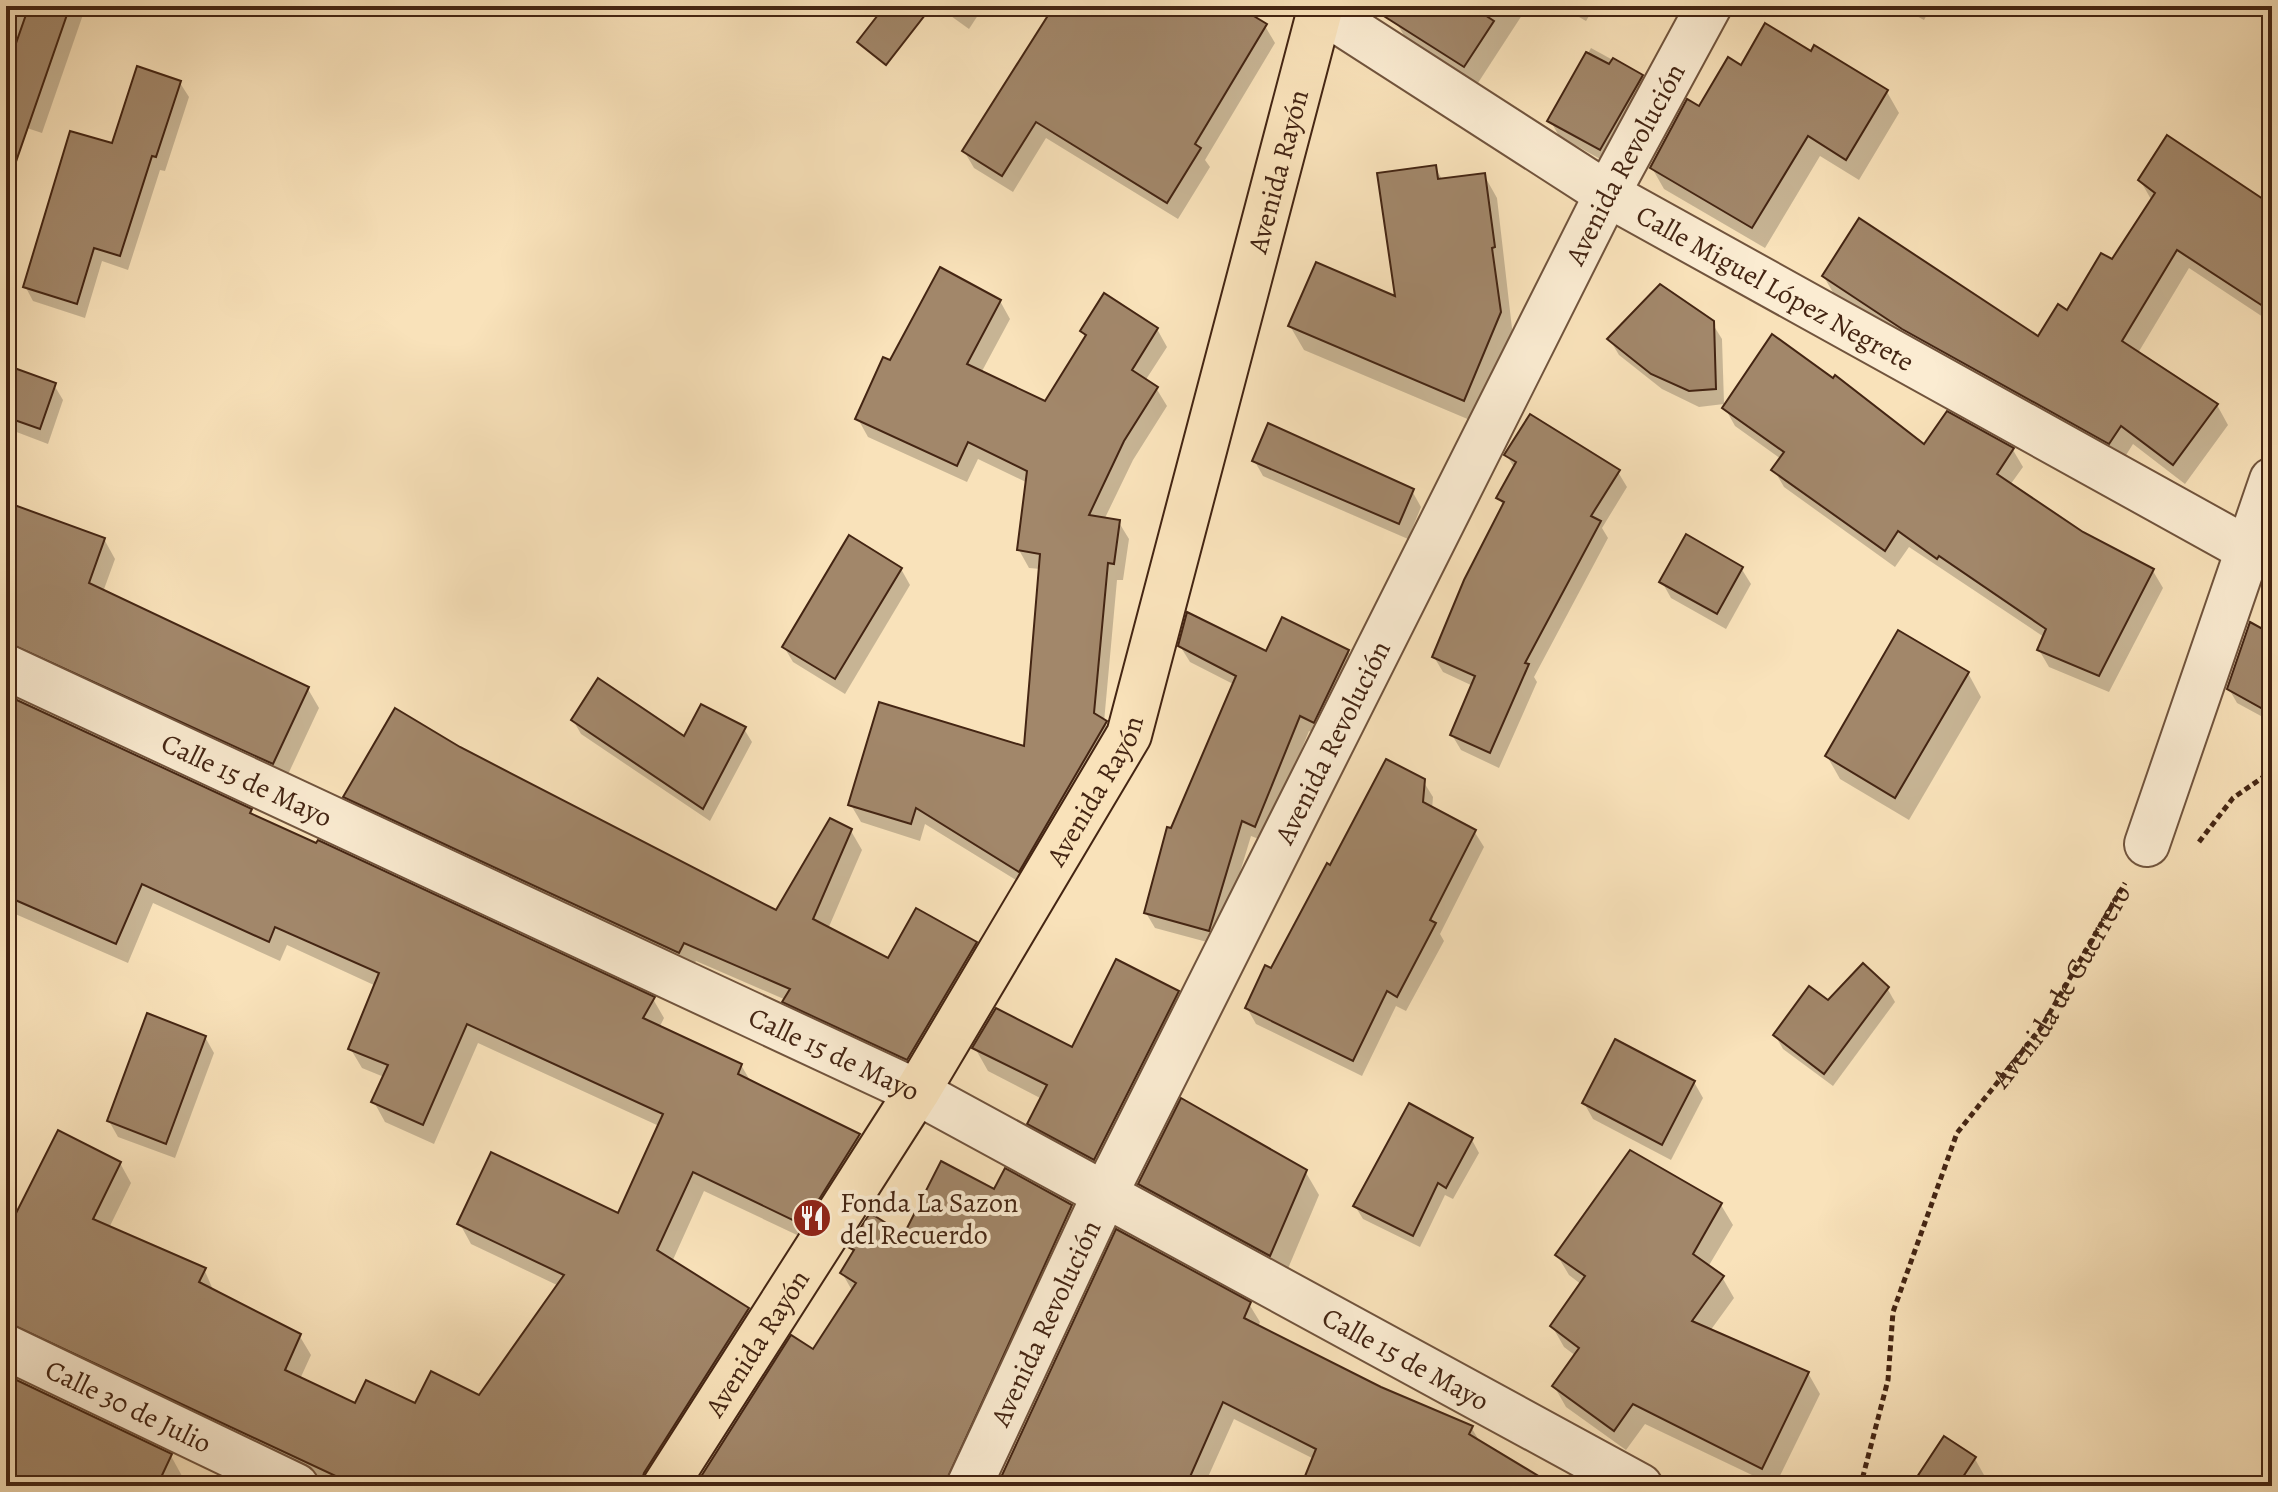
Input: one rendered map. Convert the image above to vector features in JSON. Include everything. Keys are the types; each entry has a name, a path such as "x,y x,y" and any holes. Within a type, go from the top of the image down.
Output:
{"main road":[{"name":"Avenida Rayón","path":"665,1486 917,1092 1129,735 1318,7"}],"street":[{"name":"Avenida Revolución","path":"969,1486 1105,1194 1607,194 1709,6"},
{"name":"Calle Miguel López Negrete","path":"1318,7 1607,194 2247,549"},
{"path":"2147,844 2272,480"},
{"name":"Calle 15 de Mayo","path":"6,667 917,1092 1640,1486"},
{"name":"Calle 30 de Julio","path":"6,1347 296,1486"}],"path":[{"path":"2147,844 2197,845 2233,798 2272,771"},
{"name":"Avenida de Guerrero","path":"1857,1486 1862,1480 1888,1380 1893,1312 1957,1133 2041,1028 2147,844"}],"building":[{"path":"29,6 70,6 12,173 6,172 6,72"},
{"path":"885,6 932,6 886,65 857,42"},
{"path":"1054,6 1237,6 1267,24 1195,144 1201,148 1167,203 1036,122 1002,176 962,151"},
{"path":"1368,6 1471,6 1494,21 1464,67"},
{"path":"1765,23 1811,51 1814,45 1888,90 1846,160 1808,136 1752,228 1650,168 1687,99 1699,106 1728,57 1741,65"},
{"path":"1586,52 1609,64 1613,58 1643,75 1600,150 1547,121"},
{"path":"137,66 181,81 156,157 152,156 120,256 94,248 77,304 23,287 70,131 112,143"},
{"path":"2167,135 2272,205 2272,312 2177,250 2122,341 2218,404 2173,465 2121,426 2109,444 1902,329 1822,276 1859,218 2038,336 2058,304 2067,310 2101,253 2112,259 2155,193 2138,180"},
{"path":"1436,165 1438,179 1485,173 1495,247 1492,248 1501,312 1464,401 1288,326 1316,262 1395,296 1377,173"},
{"path":"940,267 1001,300 967,364 1045,401 1086,335 1080,331 1104,293 1158,328 1132,370 1158,387 1124,441 1089,515 1120,520 1114,564 1108,563 1094,713 1107,721 1019,872 916,808 911,824 848,805 879,702 1024,746 1040,554 1017,550 1027,471 968,442 957,466 855,419 883,357 890,360"},
{"path":"1660,284 1714,321 1716,389 1689,391 1651,374 1607,339"},
{"path":"1772,334 1833,378 1835,375 1924,444 1947,411 2014,448 1997,474 2083,532 2154,569 2099,676 2037,650 2046,629 1939,556 1937,559 1898,531 1885,551 1771,470 1784,452 1722,408"},
{"path":"6,365 56,383 40,429 6,417"},
{"path":"1530,414 1620,470 1591,516 1601,521 1525,663 1529,664 1490,753 1450,735 1475,676 1432,657 1464,580 1504,502 1496,498 1516,462 1504,455"},
{"path":"1268,423 1414,489 1399,524 1252,461"},
{"path":"6,502 105,538 89,583 309,687 273,764 6,642"},
{"path":"1686,534 1743,567 1717,614 1659,582"},
{"path":"849,535 902,568 835,679 782,647"},
{"path":"1187,612 1266,651 1282,617 1349,650 1314,723 1300,716 1255,827 1242,821 1209,931 1144,913 1167,827 1171,828 1236,676 1178,646"},
{"path":"2250,622 2272,634 2272,714 2227,689"},
{"path":"1898,630 1969,672 1895,798 1825,756"},
{"path":"598,678 684,736 701,704 746,727 703,809 571,720"},
{"path":"6,695 252,809 250,813 316,843 318,840 655,997 643,1018 742,1064 738,1074 860,1134 803,1225 693,1172 657,1250 749,1308 644,1473 640,1486 357,1486 6,1322 6,1233 58,1130 121,1162 93,1219 206,1268 199,1282 301,1334 285,1370 355,1403 366,1380 415,1403 431,1371 479,1395 564,1275 457,1224 491,1152 618,1213 663,1114 467,1024 423,1125 371,1102 388,1065 348,1049 379,973 275,927 269,942 142,884 116,944 6,896"},
{"path":"395,708 460,747 776,910 830,818 852,829 813,919 888,958 916,908 977,942 907,1060 782,1002 790,989 684,943 679,953 343,797"},
{"path":"1386,759 1425,779 1423,802 1476,830 1430,920 1436,923 1397,997 1387,991 1353,1061 1245,1008 1265,965 1271,968"},
{"path":"1116,959 1179,991 1094,1160 1027,1124 1047,1085 972,1048 996,1008 1072,1047"},
{"path":"1863,963 1889,987 1824,1074 1773,1035 1809,986 1828,1000"},
{"path":"147,1013 206,1036 166,1144 107,1121"},
{"path":"1615,1039 1695,1081 1662,1145 1582,1103"},
{"path":"1181,1098 1307,1170 1270,1256 1138,1184"},
{"path":"1409,1103 1473,1138 1446,1188 1438,1183 1413,1236 1353,1206"},
{"path":"1630,1150 1722,1203 1693,1254 1724,1276 1692,1321 1809,1372 1762,1469 1633,1404 1614,1431 1552,1386 1579,1348 1550,1326 1585,1276 1555,1255"},
{"path":"941,1161 994,1189 1005,1168 1072,1205 944,1486 695,1486 791,1335 813,1349 856,1283 840,1273 854,1250 848,1247 870,1213 904,1234"},
{"path":"1116,1229 1251,1302 1244,1318 1381,1387 1473,1426 1469,1434 1555,1486 1301,1486 1316,1449 1223,1402 1186,1486 997,1486"},
{"path":"6,1375 172,1454 157,1486 6,1486"},
{"path":"1944,1436 1976,1457 1957,1486 1911,1486"}],"place":[{"name":"Fonda La Sazon del Recuerdo","path":"812,1218"}]}
